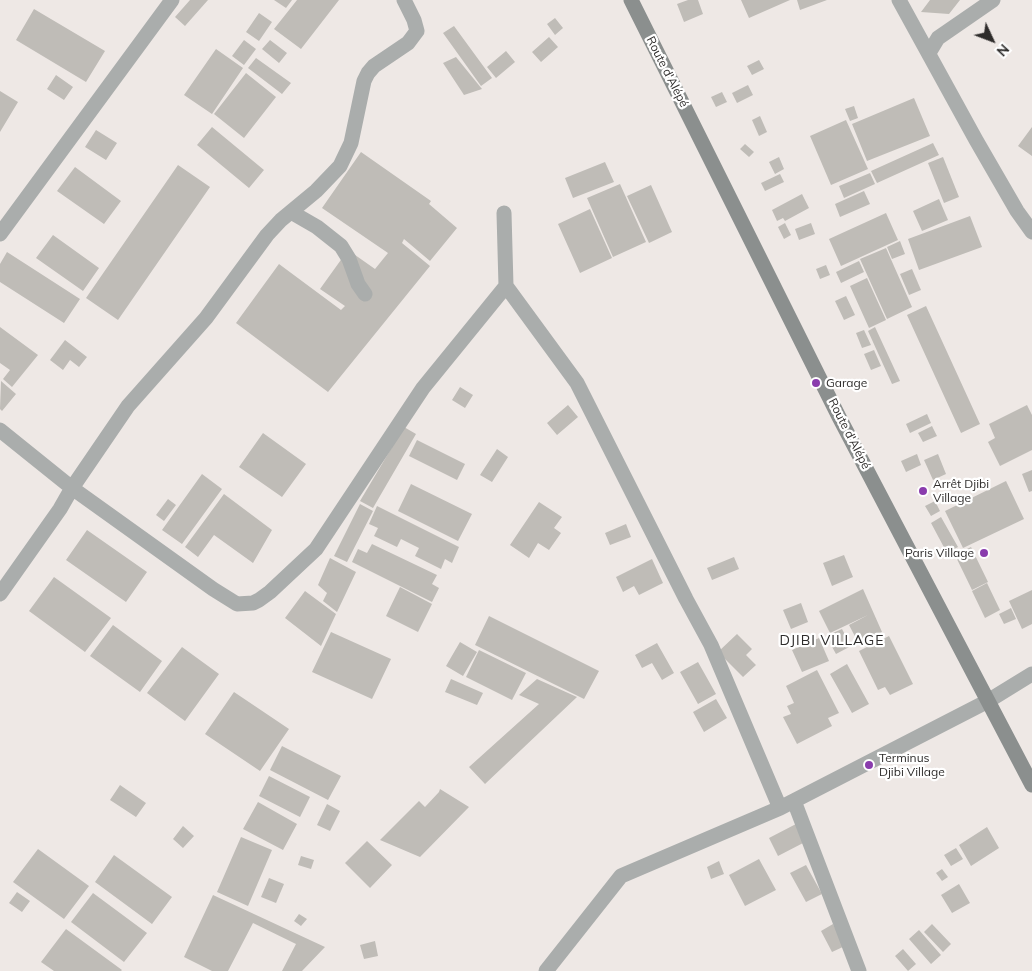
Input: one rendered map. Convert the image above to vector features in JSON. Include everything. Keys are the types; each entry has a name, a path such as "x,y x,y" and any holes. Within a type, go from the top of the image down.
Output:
{"main road":[{"name":"Route d'Alépé","path":"631,0 839,417 1032,785"}],"street":[{"path":"0,234 172,0"},
{"path":"0,594 60,510 72,488 128,406 206,318 266,235 316,191 340,166 351,143 364,81 368,73 374,66 408,43 417,31 404,0"},
{"path":"899,0 1008,195 1032,232"},
{"path":"929,53 938,38 993,0"},
{"path":"291,212 316,227 341,246 358,284 365,294"},
{"path":"504,213 506,286 577,383 686,599 712,645 787,805 859,971"},
{"path":"0,430 72,488 213,589 237,604 248,604 259,600 316,550 422,388 506,286"},
{"path":"546,971 621,876 787,805 988,701 1032,674"}],"building":[{"path":"190,0 208,0 185,26 175,17"},
{"path":"274,0 292,0 286,8"},
{"path":"297,0 339,0 301,49 274,29"},
{"path":"688,0 698,0 703,14 684,22 677,4"},
{"path":"741,0 790,0 749,18"},
{"path":"797,0 827,0 800,10"},
{"path":"930,0 960,0 949,14 921,12"},
{"path":"34,9 105,51 86,82 16,40"},
{"path":"259,13 272,22 259,41 246,32"},
{"path":"555,18 563,28 555,35 547,24"},
{"path":"454,26 492,78 481,86 443,33"},
{"path":"549,37 558,47 541,62 532,52"},
{"path":"244,40 256,49 244,65 232,56"},
{"path":"270,40 287,53 279,63 262,49"},
{"path":"216,49 243,68 212,114 184,95"},
{"path":"506,51 515,62 496,78 487,67"},
{"path":"456,57 482,89 464,95 443,63"},
{"path":"256,58 291,83 282,94 248,68"},
{"path":"759,60 764,69 752,75 747,66"},
{"path":"246,73 276,97 244,138 214,114"},
{"path":"56,75 73,87 64,100 47,89"},
{"path":"748,85 753,95 737,103 732,93"},
{"path":"0,91 18,102 0,132"},
{"path":"722,92 727,102 716,107 711,97"},
{"path":"914,98 930,136 867,161 852,124"},
{"path":"854,106 858,118 850,121 845,109"},
{"path":"760,116 767,132 759,136 752,120"},
{"path":"846,120 868,169 831,185 810,136"},
{"path":"212,127 264,170 249,188 197,145"},
{"path":"1032,127 1032,156 1018,146"},
{"path":"96,130 117,143 106,160 85,147"},
{"path":"933,143 939,155 877,183 871,171"},
{"path":"745,144 754,152 749,157 740,149"},
{"path":"361,152 431,201 429,204 457,228 430,261 404,239 402,243 430,266 328,392 236,323 279,264 341,310 345,306 320,289 348,250 375,269 388,253 322,208"},
{"path":"779,157 784,169 775,174 769,162"},
{"path":"943,157 959,197 944,203 928,163"},
{"path":"605,162 614,182 573,198 565,178"},
{"path":"178,165 210,187 118,320 86,298"},
{"path":"75,167 121,201 104,224 57,191"},
{"path":"870,173 875,184 844,198 839,186"},
{"path":"780,174 784,182 765,191 761,183"},
{"path":"620,184 646,242 613,257 587,198"},
{"path":"651,185 672,232 649,243 627,196"},
{"path":"864,191 870,204 840,217 835,204"},
{"path":"802,194 809,208 785,221 783,218 777,221 772,210"},
{"path":"939,199 948,220 922,231 913,211"},
{"path":"590,209 612,258 580,273 558,224"},
{"path":"886,213 898,240 841,266 829,239"},
{"path":"970,216 982,247 919,270 908,239"},
{"path":"785,223 791,235 784,239 778,227"},
{"path":"811,223 815,234 799,240 795,229"},
{"path":"53,235 99,268 83,291 36,258"},
{"path":"900,241 905,254 892,259 887,247"},
{"path":"886,248 912,307 887,319 860,259"},
{"path":"7,252 80,299 64,323 0,282 0,264"},
{"path":"859,261 864,272 841,283 836,272"},
{"path":"826,265 830,275 820,279 816,269"},
{"path":"912,269 921,290 909,295 900,274"},
{"path":"867,278 886,320 869,328 850,286"},
{"path":"846,296 855,315 844,320 835,301"},
{"path":"926,306 980,424 961,433 907,315"},
{"path":"0,327 38,355 12,387 3,379 10,370 0,363"},
{"path":"875,327 900,381 892,384 868,331"},
{"path":"864,330 871,345 862,348 856,333"},
{"path":"65,340 87,357 79,367 70,360 63,370 50,360"},
{"path":"874,350 881,366 871,370 864,354"},
{"path":"1,381 16,394 2,411 0,409"},
{"path":"460,387 473,395 465,408 452,400"},
{"path":"568,405 578,417 557,435 547,423"},
{"path":"1027,405 1032,415 1032,450 1000,466 988,442 995,438 989,424"},
{"path":"927,414 931,423 910,433 906,424"},
{"path":"932,426 937,436 923,442 918,433"},
{"path":"404,427 416,434 373,508 360,501"},
{"path":"263,433 306,464 282,497 239,467"},
{"path":"417,440 465,464 457,480 409,456"},
{"path":"497,449 508,457 492,482 480,475"},
{"path":"917,454 921,465 906,472 901,461"},
{"path":"938,454 946,474 933,480 924,460"},
{"path":"1032,470 1032,491 1029,492 1022,474"},
{"path":"202,474 222,489 182,544 162,530"},
{"path":"1006,481 1024,519 963,548 945,511"},
{"path":"411,484 472,514 458,541 398,511"},
{"path":"224,494 272,530 253,563 214,535 198,557 185,547"},
{"path":"168,499 176,505 164,521 156,515"},
{"path":"935,501 940,511 931,516 925,506"},
{"path":"539,502 562,517 554,528 561,533 549,550 538,543 529,558 510,545"},
{"path":"360,504 373,511 347,562 334,556"},
{"path":"377,506 459,547 452,563 445,559 441,569 415,556 419,548 401,539 397,547 374,536 378,528 369,524"},
{"path":"941,517 958,547 947,553 931,523"},
{"path":"626,524 631,537 610,545 605,533"},
{"path":"87,530 147,572 126,602 66,560"},
{"path":"372,544 437,575 432,584 439,588 432,602 352,562 358,549 367,553"},
{"path":"971,547 988,582 972,590 955,555"},
{"path":"844,555 853,577 832,586 823,563"},
{"path":"734,557 739,569 712,580 707,568"},
{"path":"330,558 356,572 337,612 323,601 327,593 318,585"},
{"path":"652,559 663,583 639,595 634,586 623,592 616,577"},
{"path":"54,577 111,618 85,652 29,611"},
{"path":"987,583 1000,610 985,618 972,591"},
{"path":"400,587 432,604 418,632 386,616"},
{"path":"863,589 882,632 859,644 849,625 868,615 830,633 819,611"},
{"path":"1032,590 1032,624 1022,629 1009,601"},
{"path":"305,591 336,614 321,646 285,618"},
{"path":"801,603 808,622 791,629 783,610"},
{"path":"1011,608 1016,619 1004,624 999,614"},
{"path":"489,616 599,671 584,699 475,645"},
{"path":"113,625 162,661 140,692 90,656"},
{"path":"842,629 851,646 836,654 826,636"},
{"path":"331,632 391,659 372,699 312,672"},
{"path":"737,634 752,649 746,655 756,665 743,677 718,652"},
{"path":"889,636 913,684 890,695 885,687 878,690 859,651"},
{"path":"819,638 829,661 802,672 792,650"},
{"path":"460,642 477,652 463,676 446,666"},
{"path":"657,643 674,673 662,680 652,663 642,668 635,655"},
{"path":"182,647 219,674 185,721 147,693"},
{"path":"479,650 526,673 512,700 466,677"},
{"path":"698,662 716,694 698,704 680,672"},
{"path":"847,664 869,704 852,713 830,674"},
{"path":"817,670 839,713 828,718 832,726 797,744 783,717 791,714 787,706 794,703 786,686"},
{"path":"451,679 483,693 477,705 445,692"},
{"path":"537,679 577,697 485,784 469,767 539,704 519,695"},
{"path":"234,692 289,729 260,771 205,734"},
{"path":"716,699 727,718 704,732 693,712"},
{"path":"282,746 341,776 328,800 270,770"},
{"path":"269,776 310,797 300,817 259,796"},
{"path":"120,785 146,803 136,817 110,800"},
{"path":"440,789 469,807 420,857 380,840 419,801 425,807"},
{"path":"258,802 297,824 283,850 243,829"},
{"path":"327,804 340,811 330,831 317,825"},
{"path":"796,824 805,842 778,856 769,838"},
{"path":"183,826 194,836 183,848 173,839"},
{"path":"987,827 999,848 971,866 959,845"},
{"path":"241,837 272,850 248,906 217,892"},
{"path":"367,841 392,865 370,888 345,863"},
{"path":"956,848 963,859 951,866 944,855"},
{"path":"38,849 89,886 64,919 13,882"},
{"path":"114,855 172,897 152,924 95,882"},
{"path":"301,856 314,860 311,869 298,865"},
{"path":"759,859 776,890 745,906 729,875"},
{"path":"719,861 724,874 711,879 707,867"},
{"path":"806,865 822,894 806,902 790,873"},
{"path":"942,869 948,877 942,881 936,873"},
{"path":"269,878 284,884 276,903 261,897"},
{"path":"959,884 970,903 952,913 941,895"},
{"path":"17,892 30,901 22,912 9,903"},
{"path":"93,893 147,933 124,962 71,922"},
{"path":"213,895 325,947 302,971 282,971 296,944 253,923 228,971 212,971 184,957"},
{"path":"299,914 307,919 301,926 294,921"},
{"path":"833,924 845,946 832,952 821,931"},
{"path":"932,924 951,944 943,952 924,932"},
{"path":"66,929 122,970 54,971 41,962"},
{"path":"919,930 941,955 931,964 909,939"},
{"path":"375,941 378,956 364,959 360,945"},
{"path":"903,949 916,964 908,971 895,956"}],"place":[{"name":"Garage","path":"816,383"},
{"name":"Arrêt Djibi Village","path":"923,491"},
{"name":"Paris Village","path":"984,553"},
{"name":"Terminus Djibi Village","path":"869,765"}],"district":[{"name":"DJIBI VILLAGE","path":"832,641"}]}
